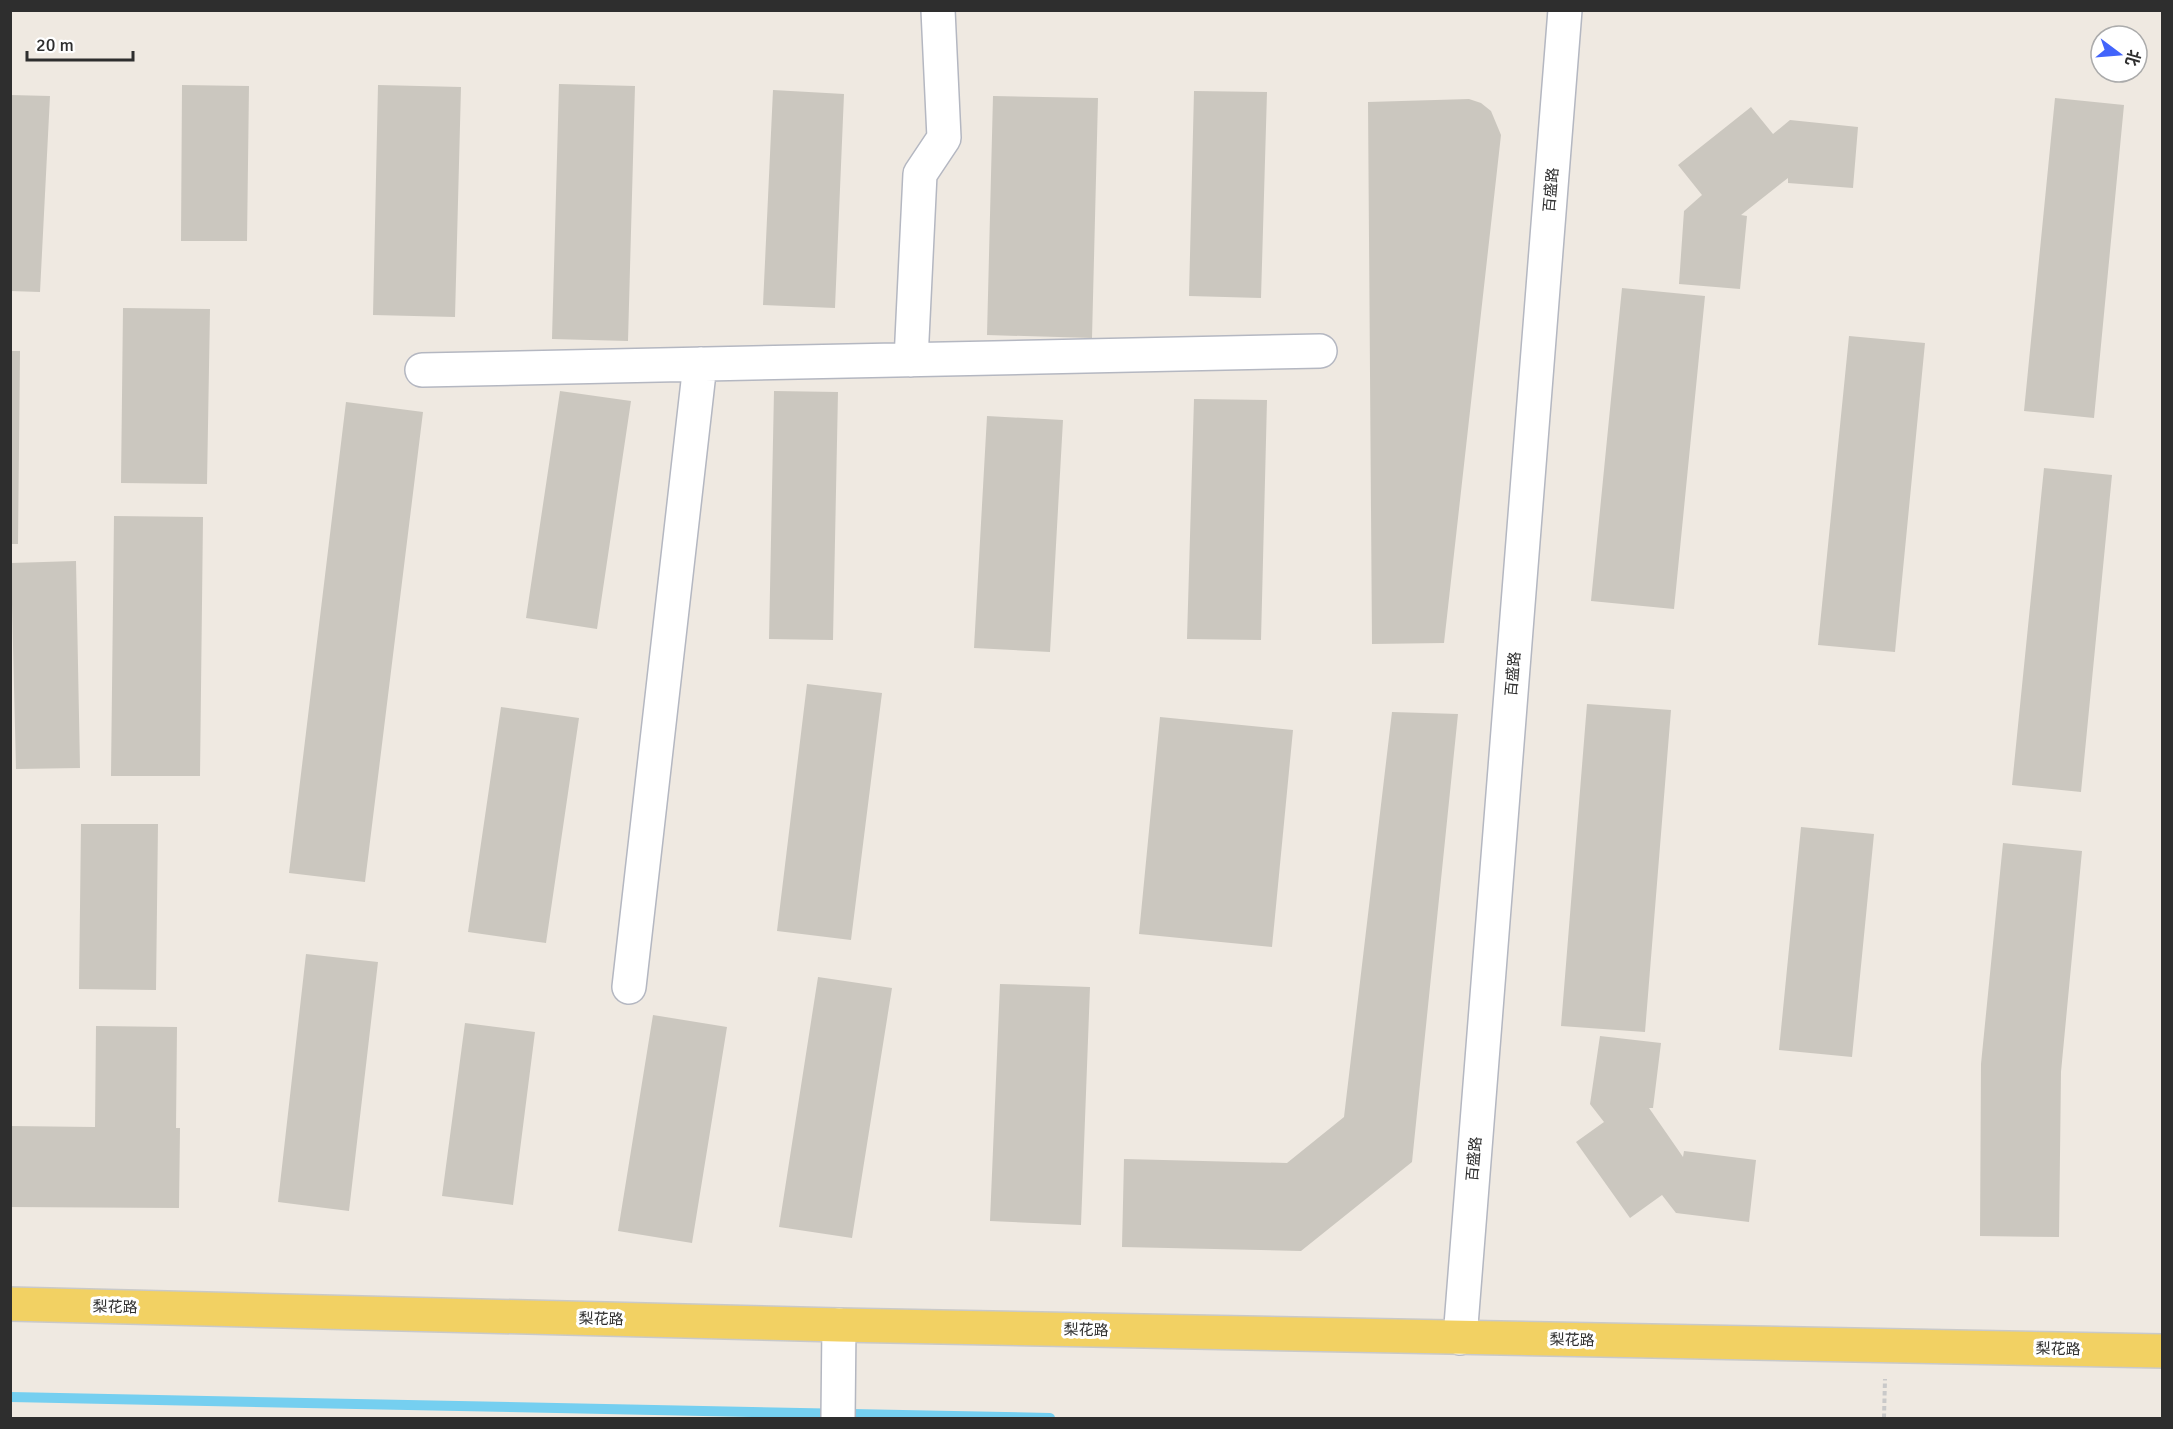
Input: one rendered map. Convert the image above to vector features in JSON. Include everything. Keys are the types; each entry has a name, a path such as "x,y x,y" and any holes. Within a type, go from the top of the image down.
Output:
{"main road":[{"name":"梨花路","path":"10,1304 839,1325 2163,1351"}],"street":[{"path":"911,360 920,174 944,138 938,10"},
{"name":"百盛路","path":"1460,1338 1565,10"},
{"path":"422,370 1320,351"},
{"path":"629,987 700,364"},
{"path":"838,1419 839,1325"}],"path":[{"path":"1884,1419 1885,1394"}],"building":[{"path":"559,84 635,86 628,341 552,339"},
{"path":"182,85 249,86 247,241 181,241"},
{"path":"378,85 461,87 455,317 373,315"},
{"path":"773,90 844,94 835,308 763,305"},
{"path":"1194,91 1267,92 1261,298 1189,296"},
{"path":"10,95 50,96 40,292 10,291"},
{"path":"993,96 1098,98 1092,338 987,335"},
{"path":"2055,98 2124,105 2094,418 2024,411"},
{"path":"1469,99 1481,103 1491,111 1501,135 1444,643 1372,644 1368,102"},
{"path":"1751,107 1773,134 1790,120 1858,127 1853,188 1788,183 1788,178 1741,215 1747,216 1740,289 1679,284 1684,211 1702,195 1678,165"},
{"path":"1622,288 1705,296 1674,609 1591,601"},
{"path":"123,308 210,309 207,484 121,483"},
{"path":"1849,336 1925,343 1895,652 1818,645"},
{"path":"10,351 20,351 18,544 10,544"},
{"path":"560,391 631,401 597,629 526,618"},
{"path":"774,391 838,392 833,640 769,639"},
{"path":"1194,399 1267,400 1261,640 1187,639"},
{"path":"346,402 423,412 365,882 289,873"},
{"path":"987,416 1063,420 1050,652 974,648"},
{"path":"2044,468 2112,475 2081,792 2012,785"},
{"path":"114,516 203,517 200,776 111,776"},
{"path":"76,561 80,768 16,769 11,563"},
{"path":"807,684 882,693 851,940 777,931"},
{"path":"1587,704 1671,710 1645,1032 1561,1026"},
{"path":"501,707 579,718 546,943 468,932"},
{"path":"1392,712 1458,714 1412,1162 1301,1251 1122,1247 1124,1159 1287,1163 1344,1117"},
{"path":"1160,717 1293,730 1272,947 1139,934"},
{"path":"81,824 158,824 156,990 79,989"},
{"path":"1801,827 1874,834 1852,1057 1779,1050"},
{"path":"2003,843 2082,851 2061,1072 2059,1237 1980,1236 1981,1064"},
{"path":"306,954 378,962 349,1211 278,1202"},
{"path":"818,977 892,988 852,1238 779,1227"},
{"path":"1000,984 1090,987 1081,1225 990,1221"},
{"path":"653,1015 727,1027 692,1243 618,1231"},
{"path":"465,1023 535,1032 513,1205 442,1196"},
{"path":"96,1026 177,1027 176,1128 180,1128 179,1208 10,1207 10,1126 95,1127"},
{"path":"1600,1036 1661,1043 1653,1108 1649,1108 1683,1157 1684,1151 1756,1160 1749,1222 1676,1213 1662,1195 1630,1218 1576,1142 1604,1122 1590,1104"}],"waterway":[{"path":"10,1397 1050,1418"}]}
